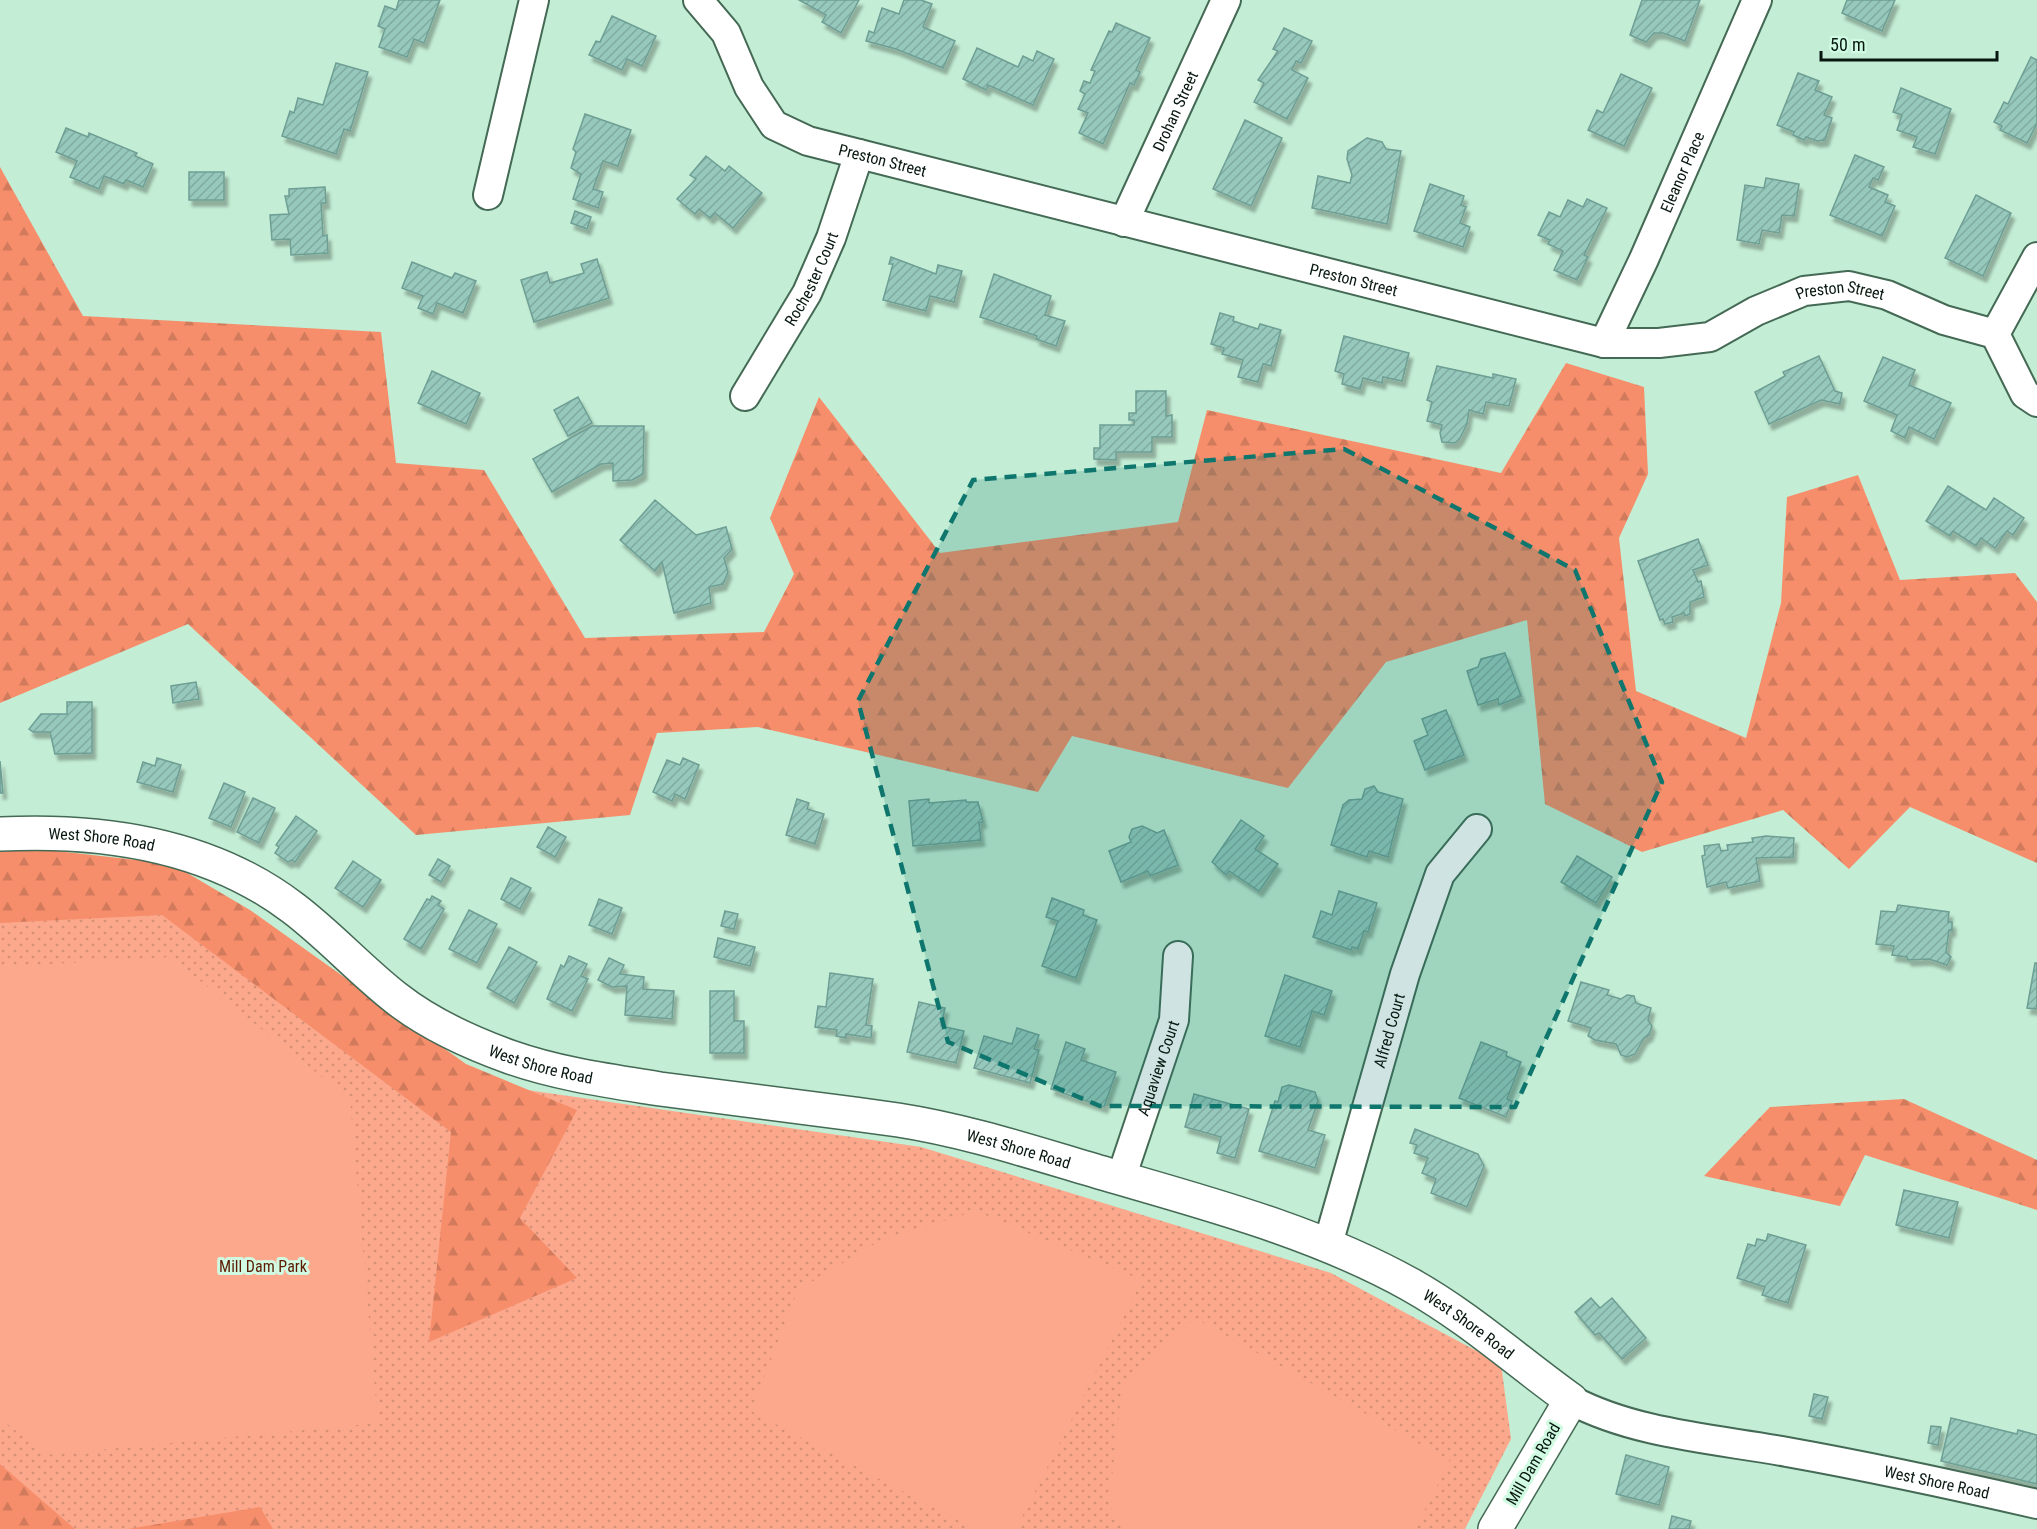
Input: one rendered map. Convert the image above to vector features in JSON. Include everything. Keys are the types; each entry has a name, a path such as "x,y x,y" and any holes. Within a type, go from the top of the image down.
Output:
{"street":[{"path":"489,195 534,0"},
{"name":"Preston Street","path":"698,0 726,33 750,87 774,125 808,141 1604,343 1659,343 1710,337 1755,311 1804,291 1849,286 1887,295 1944,320 1995,334"},
{"name":"Drohan Street","path":"1124,222 1226,0"},
{"name":"Eleanor Place","path":"1604,343 1644,259 1757,0"},
{"name":"Rochester Court","path":"745,396 807,293 831,238 859,154"},
{"path":"2037,257 1995,334 2025,394 2037,402"},
{"name":"Alfred Court","path":"1328,1244 1405,974 1432,896 1440,874 1477,829"},
{"name":"West Shore Road","path":"0,834 56,832 119,838 175,851 226,868 292,907 398,1000 490,1050 536,1065 620,1083 926,1125 992,1141 1121,1178 1328,1244 1380,1269 1442,1304 1571,1400 1605,1415 1663,1429 1895,1471 2037,1504"},
{"name":"Aquaview Court","path":"1121,1178 1174,1020 1178,956"},
{"name":"Mill Dam Road","path":"1496,1529 1571,1400"}],"highlighted area":[{"path":"1344,449 1575,570 1662,782 1515,1107 1100,1106 948,1042 858,701 973,480"}],"green space":[{"path":"0,167 83,316 381,332 396,463 484,470 585,638 764,632 794,574 770,518 819,397 940,553 1178,522 1207,410 1501,473 1566,363 1644,387 1648,474 1619,538 1636,691 1746,738 1781,603 1787,497 1858,475 1900,580 2015,573 2037,602 2037,863 1910,807 1849,869 1783,810 1642,852 1545,804 1527,620 1386,662 1288,788 1072,736 1038,792 758,727 657,733 630,815 416,835 188,624 0,703"},
{"path":"30,848 172,864 250,910 466,1064 577,1110 520,1218 577,1278 429,1342 451,1132 162,915 0,923 0,852"},
{"name":"Mill Dam Park","path":"148,865 458,1080 921,1147 1331,1273 1501,1364 1511,1439 1465,1529 50,1529 0,1487 0,884"},
{"path":"170,957 350,1099 378,1423 46,1455 0,1418 0,967"},
{"path":"1904,1099 2037,1160 2037,1210 1865,1155 1840,1206 1704,1176 1770,1107"},
{"path":"976,1211 1142,1280 1016,1529 974,1529 751,1411 798,1290 881,1240"},
{"path":"1195,1318 1450,1461 1415,1529 1122,1529 1109,1503 1122,1387"},
{"path":"0,1464 75,1529 0,1529"},
{"path":"260,1507 273,1529 128,1529"}],"building":[{"path":"399,0 440,0 424,43 414,39 407,57 379,47 385,29 378,26 385,6 396,10"},
{"path":"799,0 859,0 841,33 822,22 826,15"},
{"path":"904,0 921,0 932,4 923,27 955,41 943,68 896,49 866,41 869,31 874,33 882,8 899,14"},
{"path":"1642,0 1700,0 1685,41 1663,33 1654,33 1646,42 1630,35"},
{"path":"1847,0 1895,0 1882,31 1842,13"},
{"path":"612,16 656,36 642,66 627,59 622,70 589,55 596,41 600,42"},
{"path":"1116,23 1150,38 1136,70 1140,72 1134,85 1130,83 1103,144 1079,133 1088,113 1078,109 1085,94 1080,91 1084,81 1090,83 1095,71 1091,70 1109,31 1112,32"},
{"path":"1284,28 1312,41 1301,63 1296,61 1292,70 1308,78 1287,119 1254,102 1264,83 1258,80 1278,51 1273,49"},
{"path":"977,48 1018,67 1023,56 1033,61 1037,51 1054,59 1033,105 988,85 986,90 963,79"},
{"path":"2031,57 2037,60 2037,123 2027,143 2000,130 2002,126 1994,122 2004,102 2008,104"},
{"path":"336,63 368,72 350,131 344,129 336,154 282,136 290,111 294,113 298,98 323,105"},
{"path":"1798,73 1819,81 1815,90 1832,97 1824,115 1832,118 1825,140 1817,141 1806,137 1804,140 1793,135 1794,132 1777,125"},
{"path":"1621,74 1652,88 1624,146 1588,130 1597,110 1603,113"},
{"path":"1901,88 1951,109 1935,154 1913,147 1917,137 1897,130 1902,115 1893,112"},
{"path":"585,114 631,130 618,166 603,161 593,189 603,192 598,208 573,199 581,174 571,168 576,152 573,149"},
{"path":"1245,120 1282,138 1251,206 1213,189"},
{"path":"66,128 88,137 89,133 137,153 135,156 153,164 143,187 126,180 124,184 104,176 99,189 70,177 77,161 56,152"},
{"path":"1367,138 1382,142 1386,149 1401,151 1387,224 1312,208 1318,176 1350,183 1352,175 1347,159 1348,151"},
{"path":"1855,155 1884,167 1878,180 1873,178 1869,187 1888,195 1885,202 1895,206 1882,236 1830,215"},
{"path":"706,156 725,171 729,166 762,193 733,228 715,213 710,218 699,209 695,214 677,199 696,179 690,175"},
{"path":"189,172 224,172 224,200 189,200"},
{"path":"1766,178 1799,184 1794,216 1782,215 1779,233 1762,230 1759,244 1737,240 1745,185 1764,188"},
{"path":"1430,184 1464,196 1461,205 1466,207 1460,223 1470,227 1463,247 1414,231"},
{"path":"325,187 326,203 321,203 323,236 327,235 328,253 291,255 290,239 272,240 270,215 289,214 285,196 289,196 289,189"},
{"path":"1976,195 2011,213 1983,276 1945,258"},
{"path":"1587,199 1607,208 1584,255 1588,257 1577,280 1554,270 1563,251 1548,244 1550,240 1538,235 1549,212 1560,217 1568,200 1583,207"},
{"path":"575,211 591,217 587,229 571,223"},
{"path":"891,257 936,274 938,265 962,271 954,302 930,296 926,311 883,300 893,264 889,264"},
{"path":"597,259 609,298 534,322 521,280 547,272 550,283 584,273 581,264"},
{"path":"412,262 452,278 455,273 476,281 463,313 437,303 433,314 418,308 423,296 402,288"},
{"path":"994,274 1051,296 1045,315 1065,321 1056,346 1036,339 1037,336 980,317"},
{"path":"1220,313 1234,317 1233,321 1258,329 1260,324 1281,330 1271,366 1263,364 1258,382 1238,377 1243,360 1222,354 1224,348 1211,344"},
{"path":"1344,336 1409,353 1402,381 1383,377 1382,383 1363,378 1360,389 1342,384 1344,374 1335,371"},
{"path":"1819,356 1835,391 1842,393 1840,404 1821,400 1769,424 1755,392 1785,376 1783,372"},
{"path":"1883,357 1915,370 1909,385 1951,403 1934,439 1909,427 1905,438 1891,431 1897,415 1864,401"},
{"path":"1437,366 1493,378 1493,374 1516,379 1509,406 1486,402 1483,414 1469,410 1467,424 1460,438 1455,443 1442,442 1440,433 1442,425 1427,421 1432,402 1427,400"},
{"path":"432,371 480,393 466,424 418,403"},
{"path":"1136,391 1166,391 1166,416 1172,415 1172,437 1152,437 1152,452 1116,452 1116,460 1094,459 1094,448 1100,448 1100,425 1134,425 1134,420 1129,420 1129,413 1136,413"},
{"path":"578,397 592,423 568,436 554,410"},
{"path":"592,426 644,426 643,474 632,480 613,481 613,463 601,464 552,492 533,459"},
{"path":"1948,486 1986,510 1994,498 2024,518 2013,535 2007,531 1995,548 1981,538 1976,546 1953,531 1950,536 1926,521"},
{"path":"655,500 696,535 726,527 732,549 724,558 728,572 723,584 709,587 711,603 674,613 662,562 655,571 620,540"},
{"path":"1698,539 1708,565 1693,570 1698,582 1701,581 1704,597 1690,602 1690,614 1685,616 1684,613 1672,617 1673,622 1665,624 1663,619 1660,620 1638,561"},
{"path":"1505,653 1521,696 1499,705 1498,699 1478,705 1467,671 1478,667 1481,659"},
{"path":"196,682 199,699 173,703 171,686"},
{"path":"67,702 92,702 92,753 55,754 50,732 33,732 29,729 41,714 67,714"},
{"path":"1446,710 1464,755 1425,770 1414,741 1428,735 1422,719"},
{"path":"157,758 181,765 173,792 137,782 143,762 155,766"},
{"path":"683,758 699,765 685,799 675,794 672,801 653,792 667,760 680,765"},
{"path":"0,761 3,793 0,793"},
{"path":"224,783 245,792 231,827 209,818"},
{"path":"1374,786 1378,792 1403,799 1388,857 1369,851 1367,857 1331,845 1343,805 1349,800 1362,799 1365,789"},
{"path":"253,798 275,808 259,843 237,832"},
{"path":"797,799 809,803 807,809 824,814 815,844 786,835"},
{"path":"929,799 929,803 966,800 966,802 978,802 983,822 979,823 981,840 913,846 909,801"},
{"path":"296,816 317,831 295,862 292,860 288,862 275,853 279,847 276,845"},
{"path":"1241,820 1264,836 1255,849 1278,864 1259,891 1229,871 1226,875 1212,862"},
{"path":"1142,826 1157,833 1164,830 1178,865 1150,876 1148,871 1121,882 1109,851 1131,842 1129,837 1132,829"},
{"path":"548,827 566,837 555,857 537,847"},
{"path":"1766,836 1794,838 1793,857 1756,858 1760,881 1728,888 1726,882 1707,887 1702,856 1705,855 1704,846 1719,844 1721,851 1728,850 1727,845 1753,842 1752,838"},
{"path":"1577,856 1612,877 1596,903 1561,882"},
{"path":"438,859 450,866 441,882 429,875"},
{"path":"353,861 381,880 363,907 335,888"},
{"path":"511,878 531,888 520,909 501,899"},
{"path":"1339,891 1377,903 1368,932 1364,931 1358,949 1352,947 1351,950 1313,937 1321,911 1332,915"},
{"path":"432,896 441,901 438,905 444,909 421,949 404,939 427,899 430,900"},
{"path":"1052,898 1084,910 1083,915 1097,920 1076,978 1042,966 1058,921 1046,917"},
{"path":"599,899 622,908 612,934 589,925"},
{"path":"1898,905 1949,912 1948,922 1952,922 1952,931 1949,930 1946,952 1951,957 1947,965 1929,959 1908,960 1907,957 1892,955 1894,946 1876,944 1881,911 1896,912"},
{"path":"469,910 497,924 477,963 449,949"},
{"path":"725,911 738,914 734,929 721,926"},
{"path":"718,938 755,947 750,966 714,957"},
{"path":"509,947 537,962 514,1003 487,988"},
{"path":"569,956 587,964 581,976 588,979 572,1011 547,999 561,965 564,967"},
{"path":"609,958 624,965 620,974 644,977 643,989 674,991 672,1019 625,1015 627,986 612,987 598,980"},
{"path":"2035,963 2037,963 2037,1009 2027,1008"},
{"path":"830,973 873,979 866,1025 872,1026 871,1038 846,1034 846,1038 836,1036 837,1030 815,1027 818,1006 826,1007"},
{"path":"1285,975 1332,991 1324,1015 1312,1011 1300,1047 1265,1036"},
{"path":"1581,982 1609,990 1607,995 1621,999 1627,995 1634,996 1636,1003 1651,1008 1648,1020 1652,1026 1649,1035 1644,1038 1635,1054 1627,1057 1621,1055 1616,1044 1595,1040 1588,1036 1591,1028 1568,1021"},
{"path":"710,991 734,991 734,1021 744,1021 744,1053 710,1053"},
{"path":"919,1002 945,1008 941,1026 964,1031 956,1063 907,1052"},
{"path":"1017,1028 1039,1035 1034,1049 1039,1050 1030,1083 974,1068 984,1036 1012,1044"},
{"path":"1066,1042 1085,1049 1081,1060 1116,1072 1104,1107 1051,1089"},
{"path":"1481,1042 1507,1052 1506,1056 1521,1062 1507,1099 1512,1101 1506,1117 1459,1098"},
{"path":"1289,1085 1315,1092 1318,1101 1308,1130 1325,1135 1315,1168 1259,1151 1275,1101 1278,1102 1282,1087"},
{"path":"1194,1094 1249,1109 1235,1158 1217,1153 1221,1137 1185,1127"},
{"path":"1415,1129 1478,1154 1484,1166 1467,1207 1431,1193 1436,1179 1422,1173 1428,1158 1414,1153 1417,1145 1410,1143"},
{"path":"1904,1190 1958,1202 1949,1238 1896,1225"},
{"path":"1768,1234 1806,1245 1788,1303 1762,1295 1765,1287 1737,1278 1748,1244 1755,1246 1757,1239 1766,1241"},
{"path":"1591,1298 1600,1308 1612,1298 1646,1338 1622,1359 1599,1333 1595,1335 1575,1312"},
{"path":"1814,1394 1828,1397 1822,1419 1809,1416"},
{"path":"1951,1418 2017,1434 2018,1430 2037,1435 2037,1484 1941,1461"},
{"path":"1931,1426 1941,1427 1938,1445 1928,1443"},
{"path":"1626,1455 1669,1467 1659,1505 1616,1494"},
{"path":"1672,1516 1691,1521 1689,1529 1669,1529"}]}
